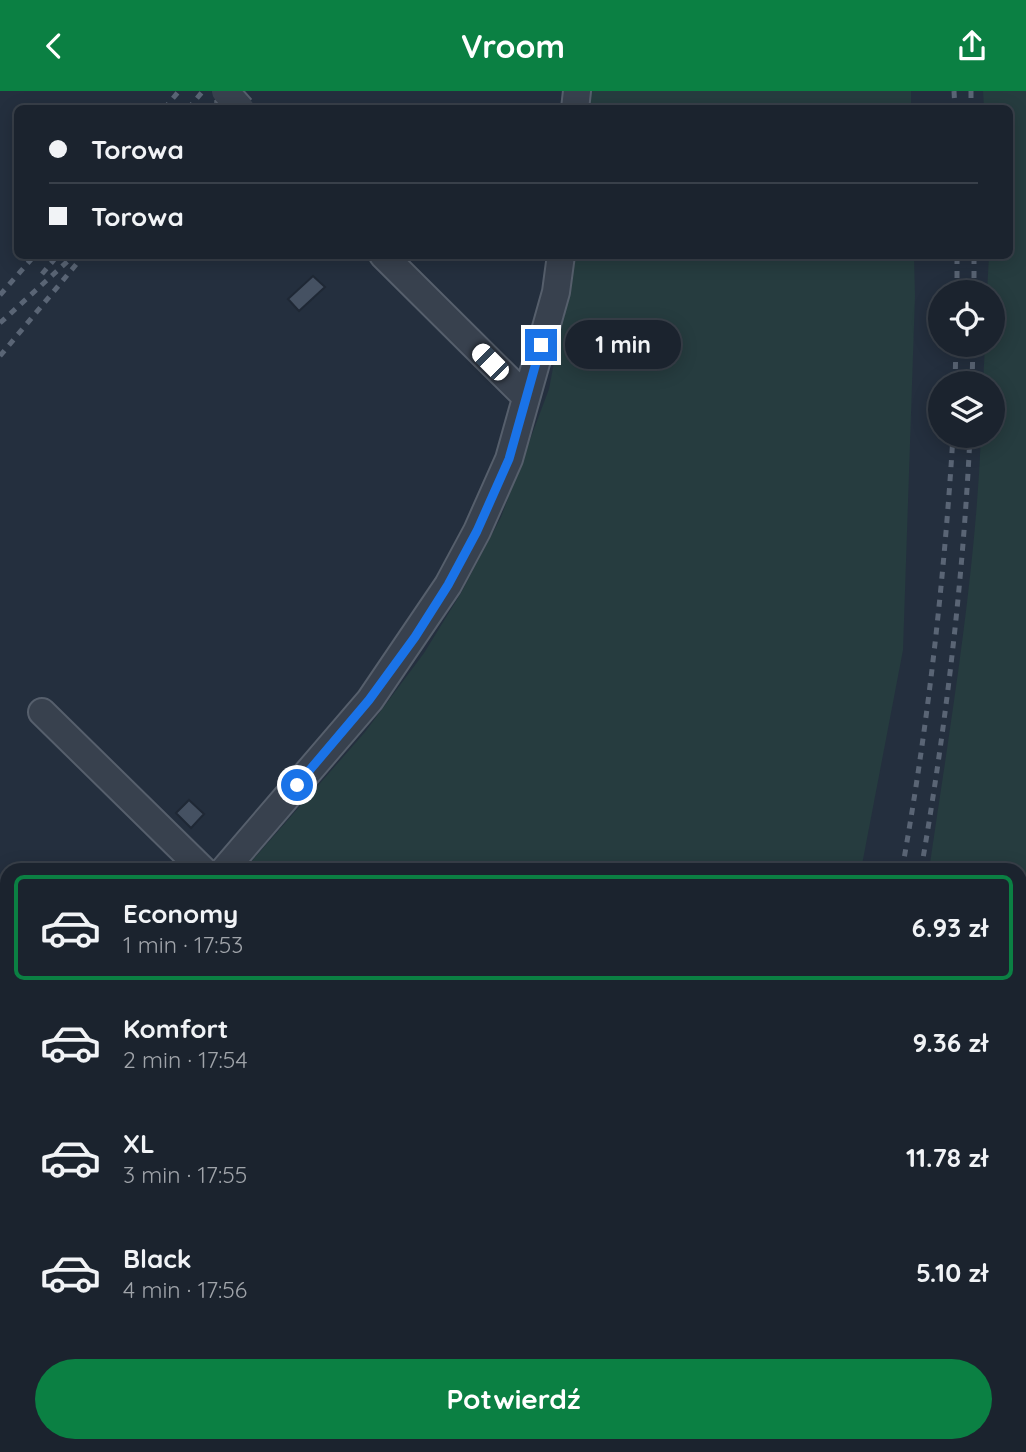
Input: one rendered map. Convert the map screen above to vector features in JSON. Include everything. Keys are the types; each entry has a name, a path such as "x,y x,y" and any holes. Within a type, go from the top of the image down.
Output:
{"street":[{"path":"225,91 237,105"},
{"path":"387,259 526,397"},
{"path":"230,863 369,700 415,637 448,585 477,531 509,459 556,292 560,259"},
{"path":"42,712 196,863"}],"green space":[{"path":"589,91 911,91 911,105 587,105"},
{"path":"983,91 1026,91 1026,863 930,863 967,599 980,448 1005,448 1005,371 984,371 984,357 1005,357 1005,280 988,280 989,259 1013,259 1013,105 984,105"},
{"path":"573,259 914,259 903,650 862,863 250,863 365,732 424,653 461,593 501,517 549,389"}],"building":[{"path":"313,276 325,287 299,311 288,299"},
{"path":"189,800 204,814 191,828 176,813"}],"railway":[{"path":"167,105 179,91"},
{"path":"191,105 203,91"},
{"path":"216,105 228,91"},
{"path":"954,91 955,105"},
{"path":"971,91 971,105"},
{"path":"0,295 32,259"},
{"path":"42,274 55,259"},
{"path":"0,356 81,259"},
{"path":"957,259 957,280"},
{"path":"974,259 974,280"},
{"path":"0,323 69,260"},
{"path":"955,371 956,357"},
{"path":"972,371 973,357"},
{"path":"903,863 934,653 952,448"},
{"path":"922,863 952,653 969,448"}],"route":[{"path":"297,785 369,700 415,637 448,585 477,531 509,459 541,345"}]}
